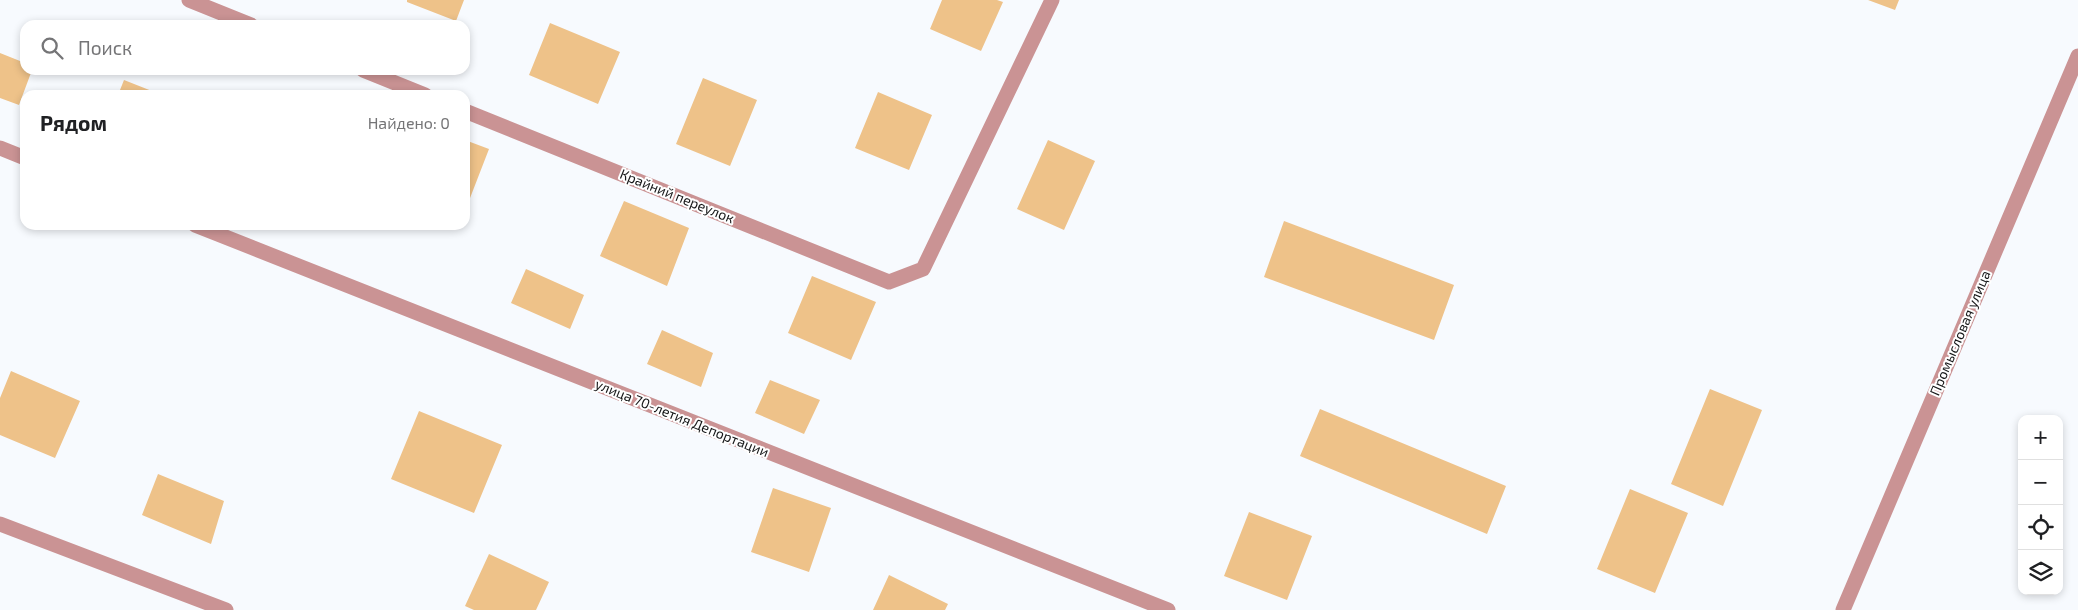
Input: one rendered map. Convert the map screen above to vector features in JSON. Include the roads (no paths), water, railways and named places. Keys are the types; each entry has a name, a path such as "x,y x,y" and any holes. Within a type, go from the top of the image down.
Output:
{"street":[{"path":"188,0 238,20"},
{"name":"Крайний переулок","path":"470,113 889,282 923,269 1052,0"},
{"name":"Промысловая улица","path":"1843,610 2078,56"},
{"path":"375,75 413,90"},
{"path":"0,148 20,156"},
{"name":"улица 70-летия Депортации","path":"208,230 1168,610"},
{"path":"0,524 226,610"}]}
